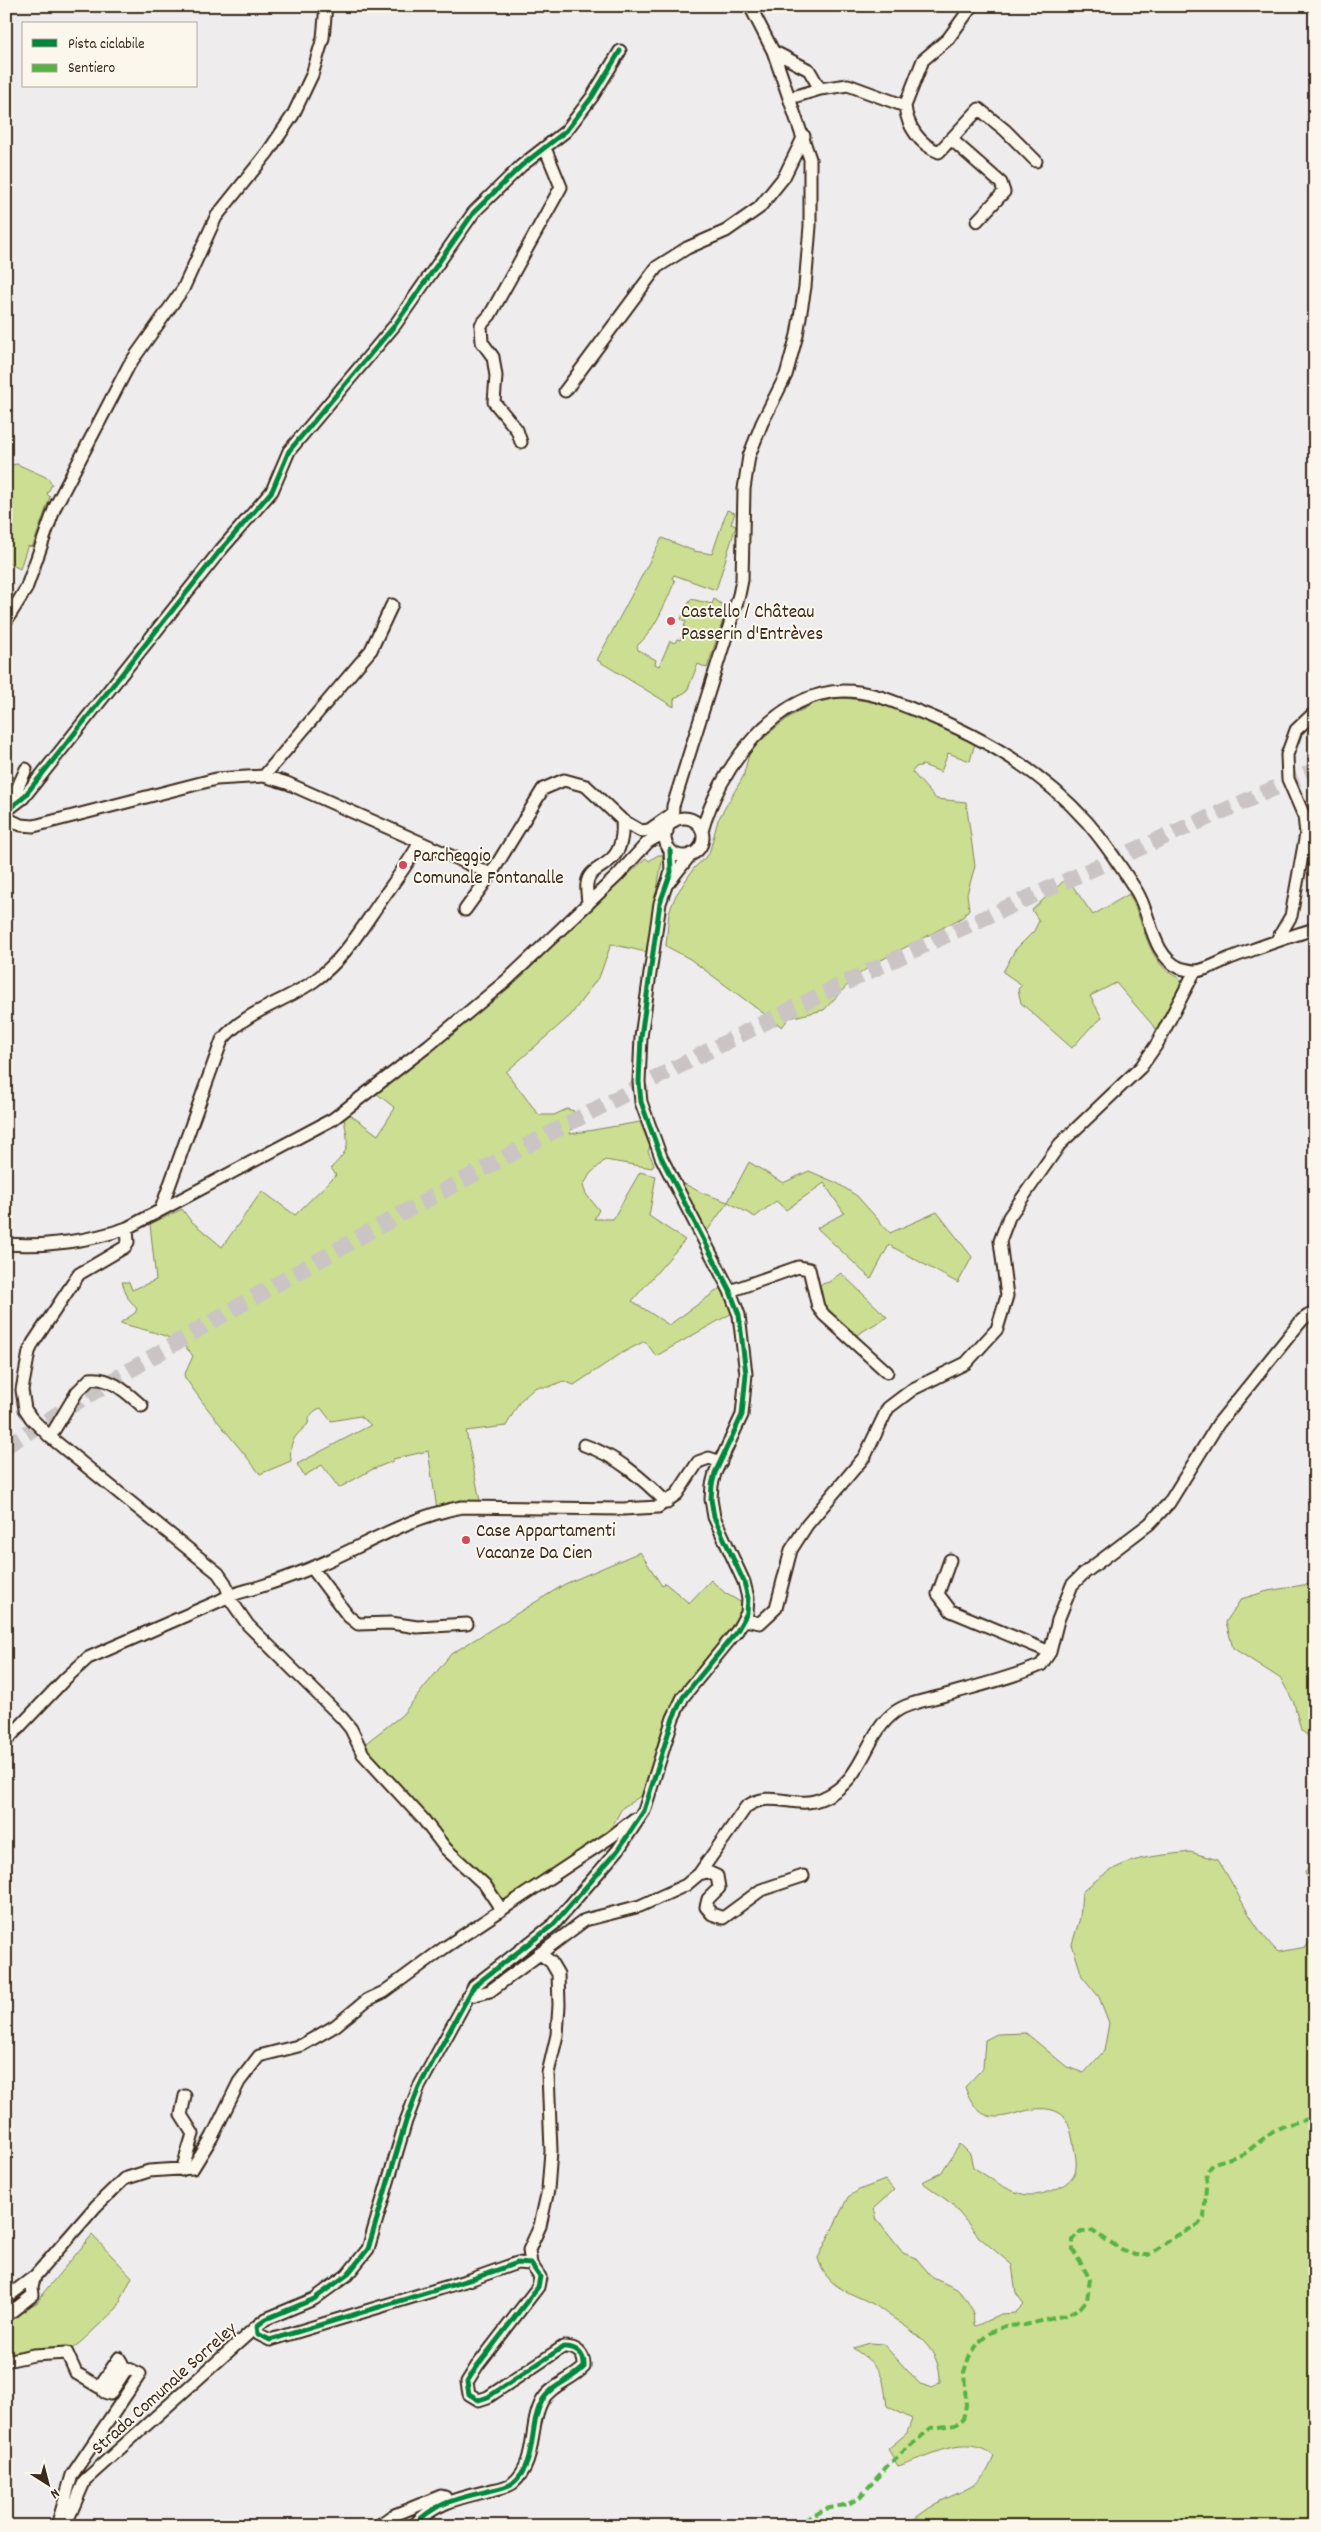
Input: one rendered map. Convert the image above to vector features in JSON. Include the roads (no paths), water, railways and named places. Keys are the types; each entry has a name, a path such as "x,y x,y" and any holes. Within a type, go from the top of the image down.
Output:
{"street":[{"path":"6,621 26,589 55,507 129,365 183,289 216,217 268,152 293,115 315,66 323,38 326,6"},
{"path":"750,6 773,51 804,136 810,159 810,226 805,287 797,335 786,375 762,423 749,456 744,489 742,580 670,822 668,848 672,863 668,884 660,903 641,1037 639,1082 641,1102 649,1129 668,1174 730,1290 740,1324 746,1374 742,1415 712,1484 711,1499 714,1517 744,1582 748,1598 745,1620 760,1623 776,1608 791,1550 808,1525 865,1456 888,1408 913,1389 966,1363 997,1329 1007,1296 1000,1241 1009,1217 1060,1144 1141,1067 1157,1044 1195,971"},
{"path":"972,6 948,39 923,60 905,106 907,120 927,148 939,152 979,110 1005,130 1036,161"},
{"path":"6,810 23,798 219,552 272,491 289,451 395,325 474,212 521,166 566,131 592,97 620,51"},
{"path":"773,51 809,70 820,89"},
{"path":"790,98 820,89 848,84 905,106"},
{"path":"565,391 657,267 687,248 726,232 759,208 784,177 804,136"},
{"path":"951,139 1001,183 1004,192 977,221"},
{"path":"521,442 516,430 494,402 496,376 492,357 482,342 481,325 490,314 561,187 546,148"},
{"path":"264,776 371,650 392,605"},
{"path":"668,884 691,854 702,844 702,831 709,807 738,756 761,730 778,716 807,699 843,691 867,693 886,698 953,724 983,739 1039,776 1068,802 1098,835 1137,892 1146,910 1159,948 1168,960 1179,967 1195,971 1277,940 1315,929"},
{"path":"1277,940 1291,916 1306,834 1304,816 1288,780 1287,755 1296,730 1315,712"},
{"path":"6,800 17,789 26,769"},
{"path":"6,818 21,826 34,826 216,779 264,776 288,783 491,874"},
{"path":"464,910 491,874 543,789 564,780 586,786 622,820 640,831 649,830 679,818 689,819 709,807"},
{"path":"679,790 681,807 689,819 702,831"},
{"path":"588,904 586,884 589,878 613,859 618,851 623,838 622,820"},
{"path":"6,1244 21,1245 101,1237 127,1228 333,1119 429,1045 500,986 588,904 670,822"},
{"path":"161,1209 222,1040 238,1023 313,982 341,958 409,863 420,842"},
{"path":"640,852 668,848 679,856 691,854"},
{"path":"127,1228 128,1242 125,1247 79,1274 29,1352 22,1401 30,1418 50,1437 218,1573 225,1583 228,1595 248,1625 342,1718 351,1729 363,1754 423,1819 446,1850 485,1885 502,1910"},
{"path":"730,1290 798,1267 808,1269 818,1306 824,1316 887,1372"},
{"path":"467,1997 490,1991 585,1920 640,1906 686,1885 699,1874 746,1807 757,1799 773,1798 804,1803 822,1798 834,1792 856,1771 873,1737 896,1711 1040,1665 1050,1652 1058,1620 1072,1585 1083,1574 1149,1524 1169,1503 1218,1424 1302,1320 1315,1311"},
{"path":"50,1437 77,1392 90,1379 102,1378 124,1391 142,1406"},
{"path":"584,1445 605,1452 616,1459 667,1503"},
{"path":"6,1741 88,1658 219,1601 228,1595 312,1568 418,1519 455,1508 480,1506 649,1509 667,1503 677,1494 698,1462 709,1458 721,1462"},
{"path":"950,1560 938,1594 951,1611 1050,1652"},
{"path":"312,1568 348,1616 358,1624 391,1623 417,1627 467,1624"},
{"name":"Strada Comunale Sorreley","path":"65,2526 85,2480 257,2326 266,2319 314,2299 347,2275 368,2249 406,2121 419,2087 467,1997 474,1986 554,1924 618,1850 644,1811 673,1718 683,1697 745,1620"},
{"path":"6,2298 35,2276 96,2206 124,2179 148,2171 192,2168 212,2137 239,2082 259,2056 302,2046 335,2026 367,2000 384,1992 444,1948 611,1837 644,1811"},
{"path":"699,1874 708,1872 717,1876 718,1888 708,1899 706,1907 712,1914 723,1918 761,1890 803,1876"},
{"path":"413,2526 425,2513 453,2499 506,2487 517,2479 529,2458 535,2436 537,2416 542,2401 550,2392 584,2367 580,2351 569,2346 564,2347 488,2397 479,2400 469,2394 467,2382 477,2366 538,2287 540,2277 531,2264 530,2250 540,2226 548,2190 551,2151 548,2073 557,2035 559,2005 558,1974 551,1962 539,1953"},
{"path":"182,2170 193,2134 181,2115 186,2096"},
{"path":"257,2326 258,2334 270,2340 472,2279 517,2263 531,2264"},
{"path":"6,2316 33,2295 32,2286 35,2276"},
{"path":"6,2362 34,2355 67,2353 76,2373 99,2386 119,2358 122,2363 104,2392 110,2394 127,2368 140,2374 72,2475 56,2526"},
{"path":"378,2526 392,2516 441,2496 453,2499"}],"tunnel":[{"path":"6,1446 185,1337 275,1285 550,1133 807,1001 1024,900 1315,770"}],"place":[{"name":"Castello / Château Passerin d'Entrèves","path":"671,621"},
{"name":"Parcheggio Comunale Fontanalle","path":"403,865"},
{"name":"Case Appartamenti Vacanze Da Cien","path":"466,1540"}]}
